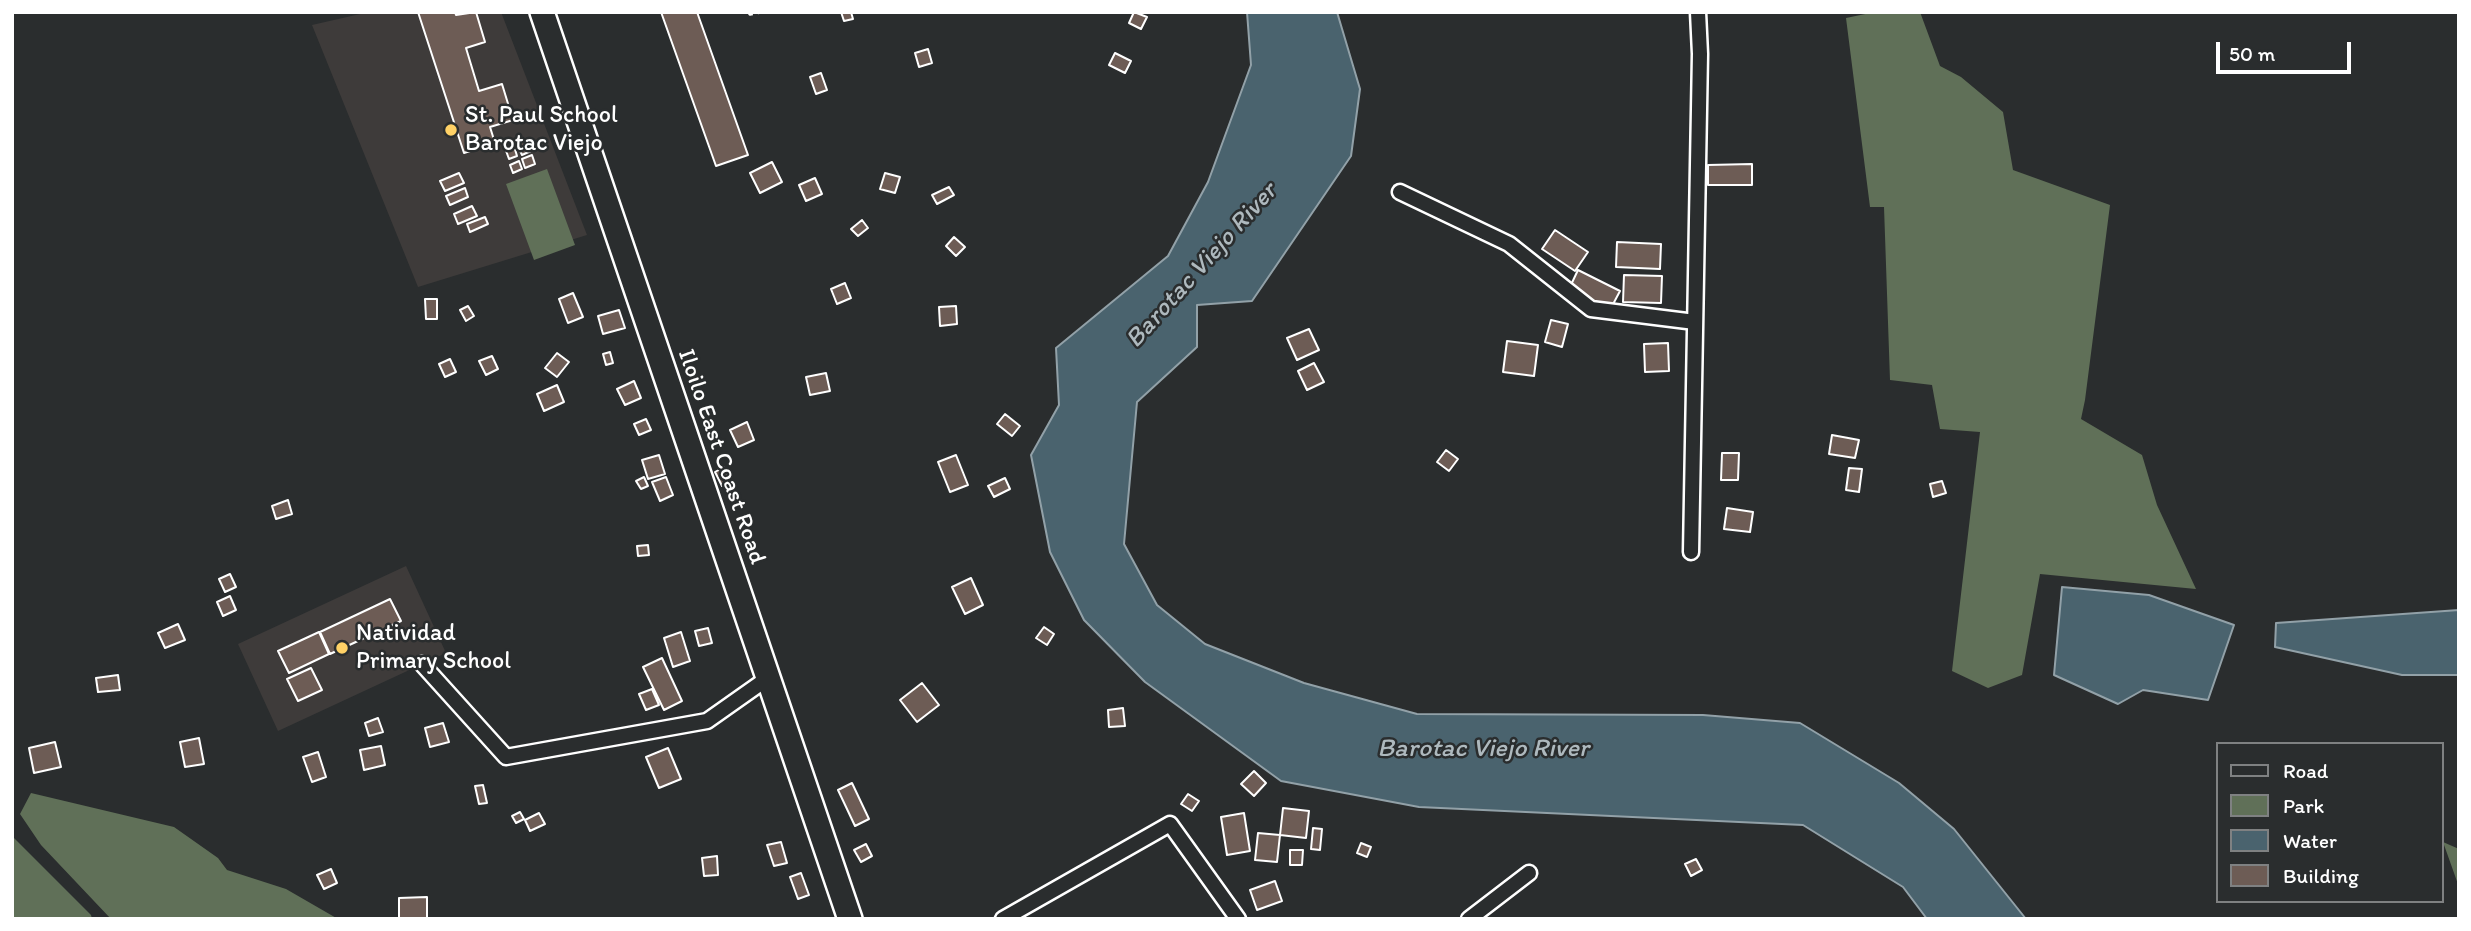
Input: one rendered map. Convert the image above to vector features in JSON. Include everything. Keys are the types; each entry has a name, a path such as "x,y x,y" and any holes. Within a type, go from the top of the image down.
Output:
{"main road":[{"name":"Iloilo East Coast Road","path":"542,12 850,919"}],"street":[{"path":"1691,552 1700,54 1698,12"},
{"path":"1400,192 1509,244 1591,309 1695,322"},
{"path":"422,664 506,757 707,721 768,678"},
{"path":"1003,919 1170,824 1238,919"},
{"path":"1469,919 1529,873"}],"path":[{"path":"749,12 761,12"}],"shaded area":[{"name":"St. Paul School Barotac Viejo","path":"369,12 501,12 587,235 418,287 312,25"},
{"name":"Natividad Primary School","path":"406,566 446,653 278,731 238,644"}],"green space":[{"path":"1875,12 1920,12 1940,66 1961,77 2003,112 2013,170 2110,205 2081,419 2142,455 2157,505 2196,589 2040,574 2022,675 1988,688 1952,671 1980,432 1940,429 1932,385 1890,380 1884,207 1870,207 1846,18"},
{"path":"547,169 575,245 534,260 506,184"},
{"path":"31,793 174,827 218,858 227,870 286,889 338,919 111,919 41,845 20,814"},
{"path":"12,836 91,915 92,919 12,919"},
{"path":"2443,842 2459,849 2459,887"}],"water":[{"name":"Barotac Viejo River","path":"1247,12 1337,12 1360,89 1351,156 1252,301 1197,305 1197,347 1137,402 1124,544 1157,605 1205,644 1304,683 1417,714 1703,715 1800,723 1899,783 1954,829 2026,919 1927,919 1903,887 1803,825 1419,807 1281,781 1145,682 1084,620 1050,552 1031,455 1059,405 1056,348 1168,256 1208,182 1251,65"},
{"path":"2062,587 2149,595 2234,625 2208,700 2143,690 2118,704 2054,675"},
{"path":"2459,610 2459,675 2402,675 2275,647 2276,623"}],"building":[{"path":"418,12 455,12 456,15 476,12 485,42 466,48 479,91 502,84 513,120 490,127 495,143 464,153"},
{"path":"661,12 697,12 748,155 716,166"},
{"path":"841,12 851,12 853,19 844,21"},
{"path":"1134,12 1147,17 1141,29 1129,23"},
{"path":"928,49 932,63 919,67 915,53"},
{"path":"1115,53 1131,61 1125,73 1109,65"},
{"path":"821,73 827,90 816,94 810,77"},
{"path":"526,140 531,151 522,155 517,144"},
{"path":"514,146 517,156 509,159 505,148"},
{"path":"532,155 535,164 525,168 522,159"},
{"path":"519,161 522,169 513,173 510,165"},
{"path":"772,162 782,182 760,193 750,173"},
{"path":"1752,164 1752,185 1708,185 1708,165"},
{"path":"459,173 464,183 445,191 440,181"},
{"path":"885,173 900,177 895,193 880,189"},
{"path":"815,178 822,194 806,201 799,185"},
{"path":"949,187 954,195 937,204 932,195"},
{"path":"465,188 468,197 450,205 446,196"},
{"path":"472,206 477,216 458,224 454,214"},
{"path":"485,217 488,224 470,232 467,224"},
{"path":"862,220 868,228 858,236 851,229"},
{"path":"1555,230 1588,252 1575,271 1542,249"},
{"path":"954,237 965,247 956,256 946,246"},
{"path":"1617,242 1661,244 1660,269 1616,267"},
{"path":"1578,270 1620,291 1610,310 1569,289"},
{"path":"1624,275 1662,276 1661,303 1623,302"},
{"path":"845,283 851,298 837,304 831,289"},
{"path":"573,293 583,317 568,323 559,299"},
{"path":"425,299 437,299 437,319 426,319"},
{"path":"468,306 474,316 466,321 460,310"},
{"path":"956,306 957,324 940,326 939,307"},
{"path":"619,310 625,328 603,334 598,316"},
{"path":"1551,320 1568,324 1562,347 1545,342"},
{"path":"1309,329 1319,350 1297,360 1287,338"},
{"path":"1507,341 1538,345 1534,376 1503,372"},
{"path":"1668,343 1669,371 1645,372 1644,344"},
{"path":"610,352 613,363 606,365 603,354"},
{"path":"557,353 569,362 557,377 545,368"},
{"path":"492,356 498,369 486,375 479,361"},
{"path":"450,359 456,372 445,377 439,364"},
{"path":"1314,363 1324,382 1307,390 1298,371"},
{"path":"826,373 830,391 810,395 806,377"},
{"path":"634,381 641,398 625,405 617,389"},
{"path":"557,385 564,402 544,411 537,394"},
{"path":"1005,414 1020,426 1012,436 997,424"},
{"path":"646,419 651,430 639,435 634,424"},
{"path":"747,422 754,440 738,447 730,430"},
{"path":"1832,435 1859,440 1855,458 1829,454"},
{"path":"1446,450 1458,459 1449,471 1437,462"},
{"path":"1722,453 1739,453 1738,480 1721,480"},
{"path":"659,455 665,474 648,479 642,460"},
{"path":"956,455 968,485 950,492 938,462"},
{"path":"724,467 731,482 722,486 715,472"},
{"path":"1849,468 1862,469 1859,492 1846,490"},
{"path":"644,477 648,486 641,489 636,481"},
{"path":"666,477 673,495 660,501 652,482"},
{"path":"1005,478 1010,489 994,497 988,486"},
{"path":"1942,481 1946,493 1933,497 1930,484"},
{"path":"288,500 292,514 276,519 272,506"},
{"path":"1727,508 1753,512 1750,532 1724,529"},
{"path":"648,545 649,555 638,556 637,546"},
{"path":"230,574 236,587 225,592 219,579"},
{"path":"971,578 983,605 965,614 952,587"},
{"path":"230,596 236,610 223,616 217,602"},
{"path":"390,599 401,621 330,654 320,632"},
{"path":"178,624 185,640 165,648 158,633"},
{"path":"1044,627 1054,634 1047,645 1036,638"},
{"path":"708,628 712,643 699,646 695,631"},
{"path":"319,632 329,654 289,673 278,651"},
{"path":"681,632 690,661 673,667 664,638"},
{"path":"662,658 682,701 664,710 643,667"},
{"path":"311,668 322,690 298,701 287,679"},
{"path":"118,675 120,690 98,692 96,678"},
{"path":"922,683 939,705 917,722 900,700"},
{"path":"652,689 659,705 646,710 639,694"},
{"path":"1123,708 1125,726 1109,727 1108,710"},
{"path":"378,718 383,732 369,736 365,723"},
{"path":"443,723 449,742 430,747 425,728"},
{"path":"199,738 204,764 185,767 180,742"},
{"path":"55,742 61,767 34,773 29,748"},
{"path":"381,746 385,765 364,770 360,750"},
{"path":"668,748 681,779 659,788 646,757"},
{"path":"318,752 326,777 312,782 303,757"},
{"path":"1254,771 1266,783 1254,796 1241,784"},
{"path":"852,783 869,819 855,826 838,790"},
{"path":"483,785 487,803 479,804 475,786"},
{"path":"1188,794 1199,801 1192,811 1181,804"},
{"path":"1283,808 1309,811 1306,838 1280,835"},
{"path":"520,812 524,819 516,823 512,816"},
{"path":"539,813 545,824 530,831 525,820"},
{"path":"1244,813 1250,851 1227,855 1221,817"},
{"path":"1313,828 1322,829 1320,850 1311,849"},
{"path":"1258,833 1280,835 1277,862 1255,860"},
{"path":"781,842 787,863 774,866 767,845"},
{"path":"1361,843 1371,847 1367,857 1357,853"},
{"path":"866,844 872,856 861,862 854,850"},
{"path":"1290,850 1303,850 1302,865 1290,865"},
{"path":"717,856 718,875 704,876 702,858"},
{"path":"1696,859 1702,870 1691,876 1685,864"},
{"path":"331,869 337,883 324,889 317,875"},
{"path":"801,873 809,895 798,899 790,877"},
{"path":"1275,881 1282,901 1257,910 1250,890"},
{"path":"427,897 427,919 399,919 399,898"}],"place":[{"name":"St. Paul School Barotac Viejo","path":"451,130"},
{"name":"Natividad Primary School","path":"342,648"}]}
